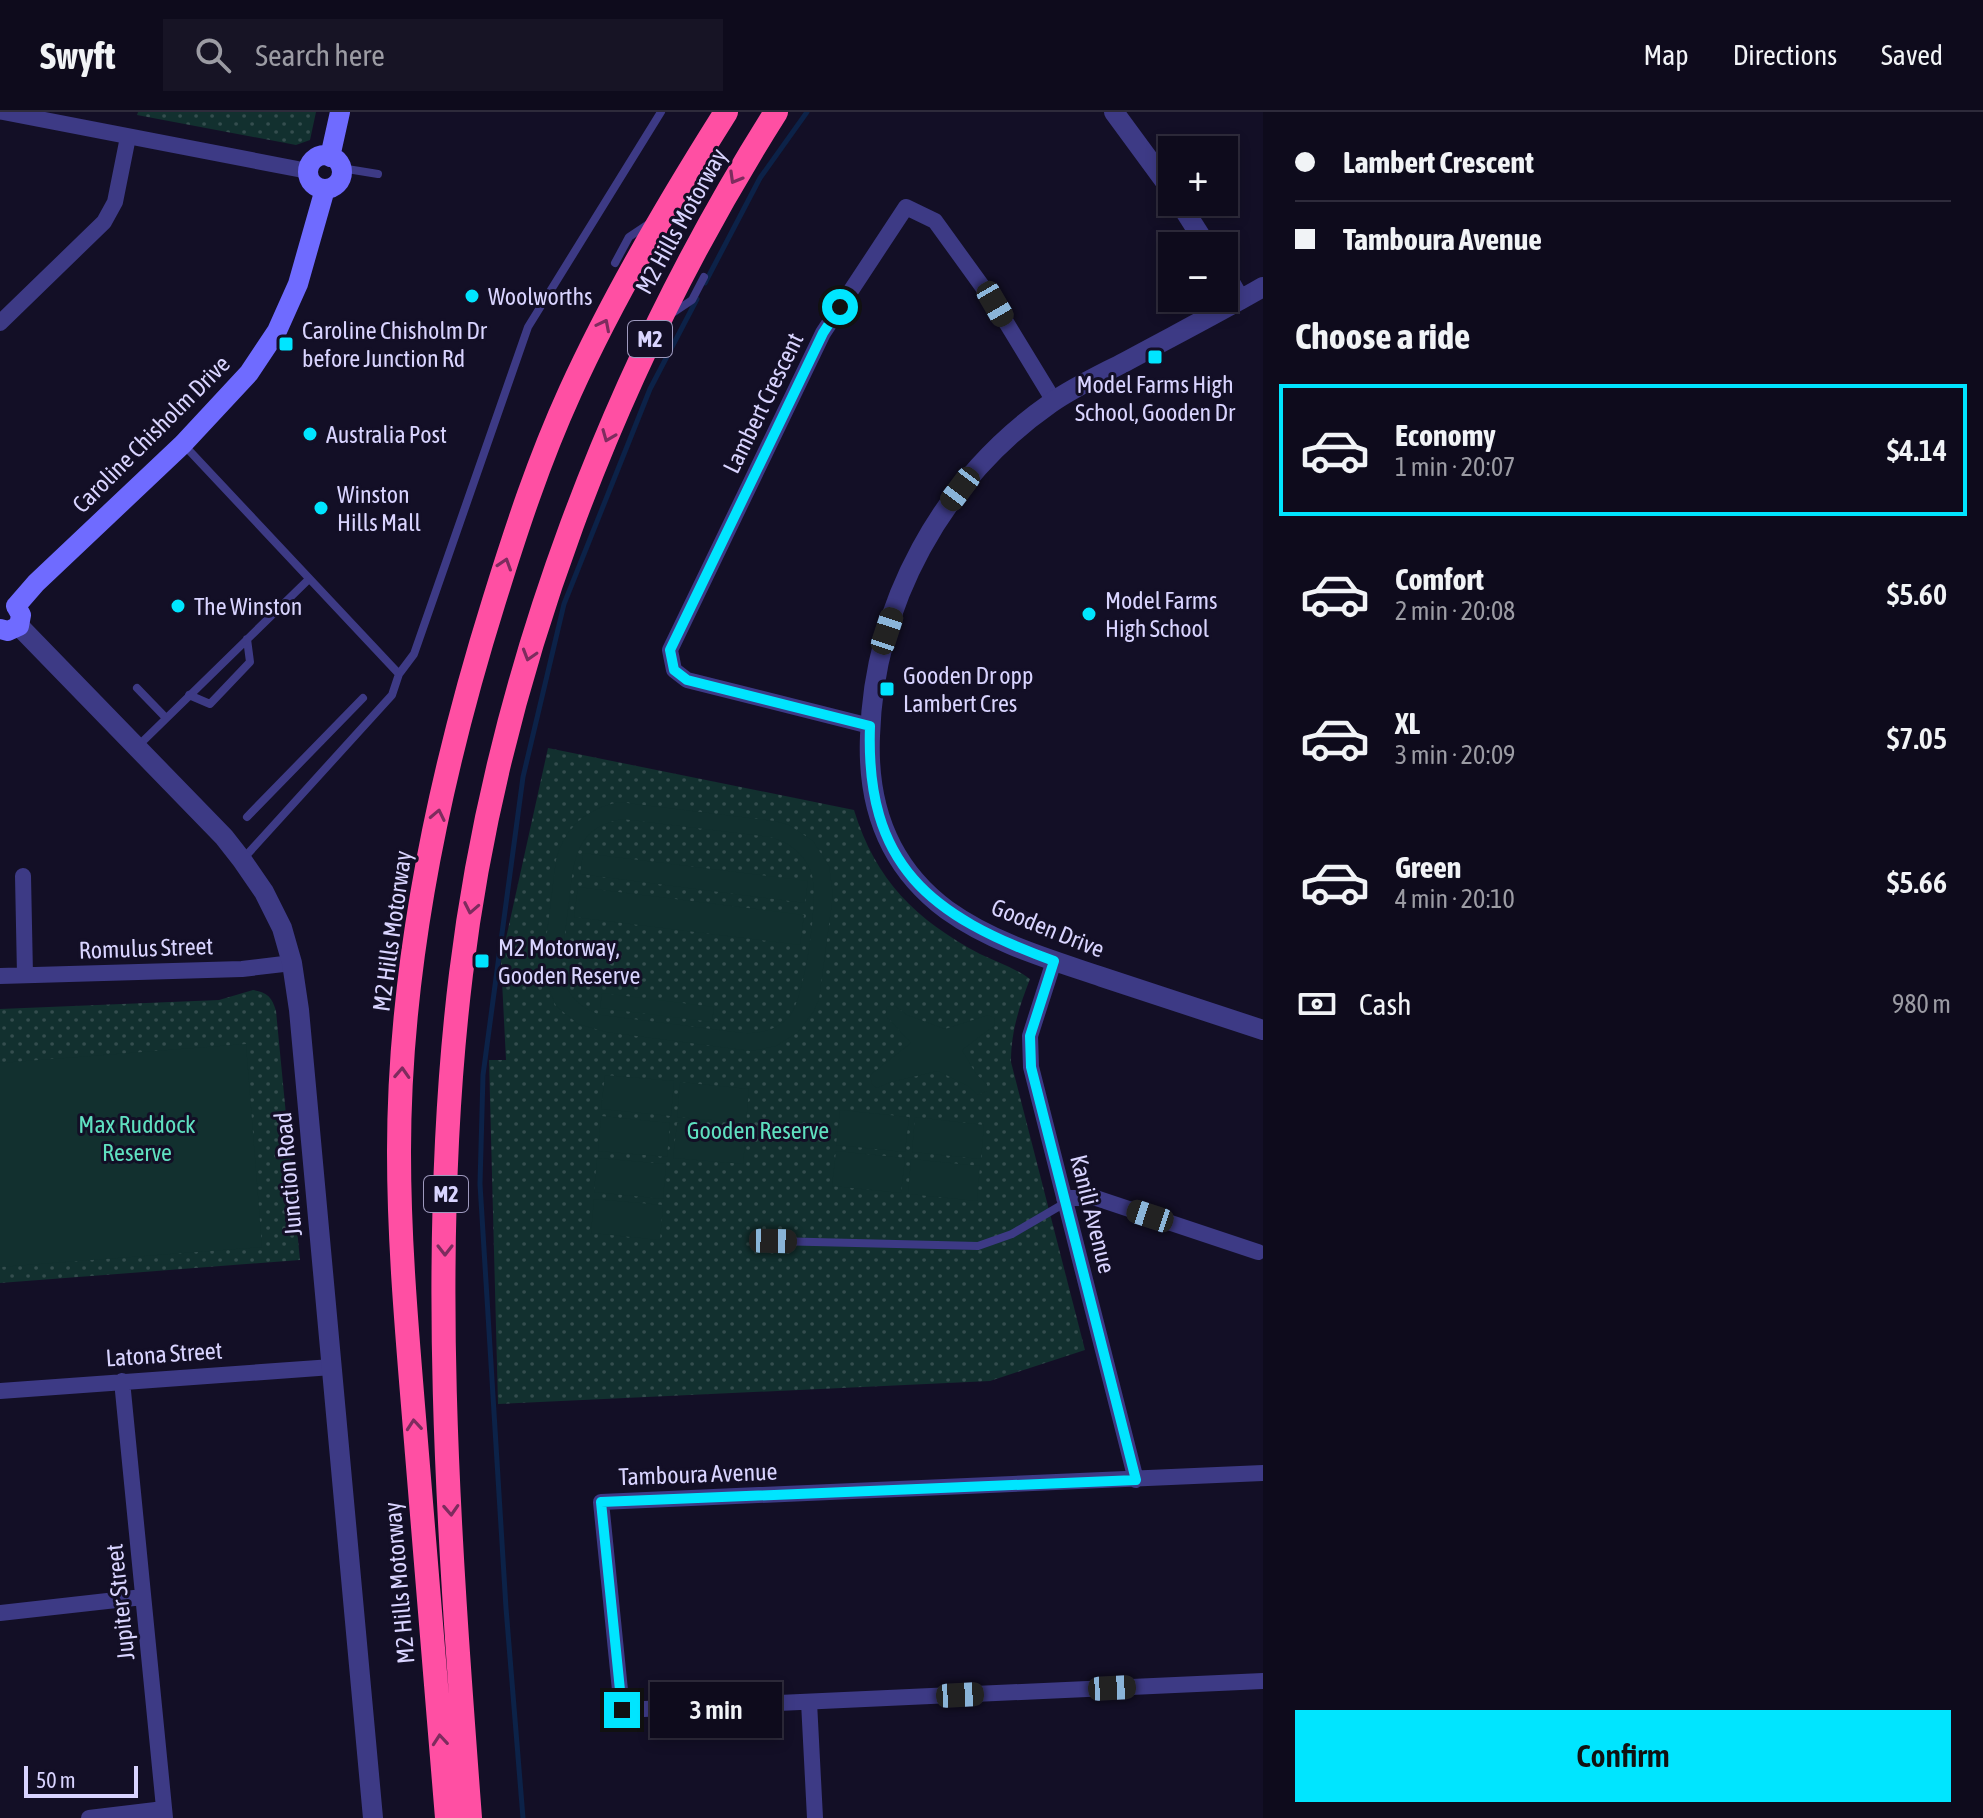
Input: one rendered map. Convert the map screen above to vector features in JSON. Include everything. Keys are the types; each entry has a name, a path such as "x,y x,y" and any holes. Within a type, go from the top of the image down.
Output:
{"highway":[{"name":"M2 Hills Motorway","path":"447,1818 402,1252 399,1151 414,958 433,835 475,662 532,483 571,389 660,216 726,112"},
{"name":"M2 Hills Motorway","path":"470,1818 456,1636 444,1255 447,1151 461,975 490,807 522,679 586,489 657,324 737,174 776,112"}],"main road":[{"path":"336,162 315,158 308,171 313,185 325,189 336,184 341,174 336,162 340,112"},
{"name":"Caroline Chisholm Drive","path":"9,617 45,575 183,444 239,386 277,331 302,273 325,189"}],"street":[{"path":"3,112 308,171"},
{"path":"1114,112 1158,172"},
{"path":"0,323 104,222 115,202 128,137"},
{"name":"Lambert Crescent","path":"870,726 687,680 674,670 670,650 823,333 906,207 935,221 995,304 1054,401"},
{"name":"Gooden Drive","path":"1263,287 1054,401 982,463 941,514 905,579 887,631 873,691 870,726 870,772 876,809 894,852 911,877 935,900 962,919 1007,943 1263,1030"},
{"path":"1238,296 1240,300"},
{"name":"Junction Road","path":"9,617 224,837 274,910 292,963 299,1010 373,1818"},
{"path":"23,876 25,975"},
{"name":"Kanili Avenue","path":"1054,961 1030,1036 1029,1051 1136,1480"},
{"name":"Romulus Street","path":"0,976 242,969 292,963"},
{"path":"1065,1200 1096,1198 1258,1252"},
{"name":"Latona Street","path":"0,1391 332,1367"},
{"name":"Jupiter Street","path":"122,1381 165,1814"},
{"name":"Tamboura Avenue","path":"1263,1473 601,1502 622,1710 1263,1681"},
{"path":"0,1613 143,1597"},
{"path":"809,1702 815,1818"},
{"path":"89,1818 165,1814"}],"lane":[{"path":"242,860 392,695 399,674 414,654 528,327 661,112"},
{"path":"336,162 378,174"},
{"path":"615,263 629,237 660,216"},
{"path":"657,324 692,300 704,277"},
{"path":"183,444 399,674"},
{"path":"137,748 309,579"},
{"path":"189,695 210,704 250,662 247,639"},
{"path":"137,688 166,718"},
{"path":"247,817 363,698"},
{"path":"773,1241 978,1246 1012,1234 1065,1200"}],"green space":[{"path":"138,112 316,112 310,140 296,145 137,115"},
{"name":"Gooden Reserve","path":"548,748 854,810 863,835 886,878 917,912 957,941 1030,979 1016,1020 1011,1062 1085,1350 990,1381 498,1404 489,1060 506,1060 501,961"},
{"path":"619,802 775,821 789,825 813,841 829,866 833,895 819,999 798,1032 776,1046 751,1051 606,1032 578,1024 556,1006 543,965 556,860 565,838 578,821","holes":["622,819 770,837 789,845 800,854 808,865 813,884 814,902 805,969 795,1007 789,1017 768,1030 743,1033 601,1015 578,1003 568,990 561,966 575,861 585,839 594,830"]},
{"path":"583,853 808,881 805,903 580,874"},
{"path":"578,887 804,915 800,945 574,917"},
{"name":"Max Ruddock Reserve","path":"253,990 268,996 276,1011 300,1260 0,1283 0,1009 219,1000"},
{"path":"602,993 714,1007 712,1022 600,1008"},
{"path":"895,1006 907,1015 945,1029 988,1015 994,1018 995,1025 962,1050 976,1074 987,1084 987,1091 978,1095 968,1086 938,1071 877,1088 872,1084 870,1075 911,1043 886,1016 887,1007"},
{"name":"Max Ruddock Reserve","path":"246,1044 262,1247 0,1267 0,1063"},
{"path":"605,1075 674,1081 671,1116 601,1109"},
{"path":"680,1082 749,1089 746,1123 677,1117"},
{"path":"840,1110 909,1117 905,1152 836,1145"},
{"path":"601,1116 670,1123 667,1157 598,1151"},
{"path":"915,1117 984,1125 981,1159 912,1152"},
{"path":"677,1123 746,1130 743,1164 673,1158"},
{"path":"836,1151 905,1158 901,1193 832,1186"},
{"path":"597,1158 666,1164 663,1199 594,1192"},
{"path":"911,1159 980,1166 977,1201 908,1194"},
{"path":"594,1199 663,1205 660,1240 591,1233"}],"waterway":[{"path":"705,283 760,178 807,112"},
{"path":"523,1818 506,1608 480,1184 483,1075 523,777 564,604 650,389 697,299"}],"place":[{"name":"Woolworths","path":"472,296"},
{"name":"Caroline Chisholm Dr before Junction Rd","path":"286,344"},
{"name":"Model Farms High School, Gooden Dr","path":"1155,357"},
{"name":"Australia Post","path":"310,434"},
{"name":"Winston Hills Mall","path":"321,508"},
{"name":"The Winston","path":"178,606"},
{"name":"Model Farms High School","path":"1089,614"},
{"name":"Gooden Dr opp Lambert Cres","path":"887,689"},
{"name":"M2 Motorway, Gooden Reserve","path":"482,961"}],"route":[{"path":"622,1710 601,1502 1136,1480 1031,1067 1030,1036 1054,961 976,928 935,900 911,877 880,824 870,772 870,726 687,680 674,670 670,650 823,333 840,307"}]}
